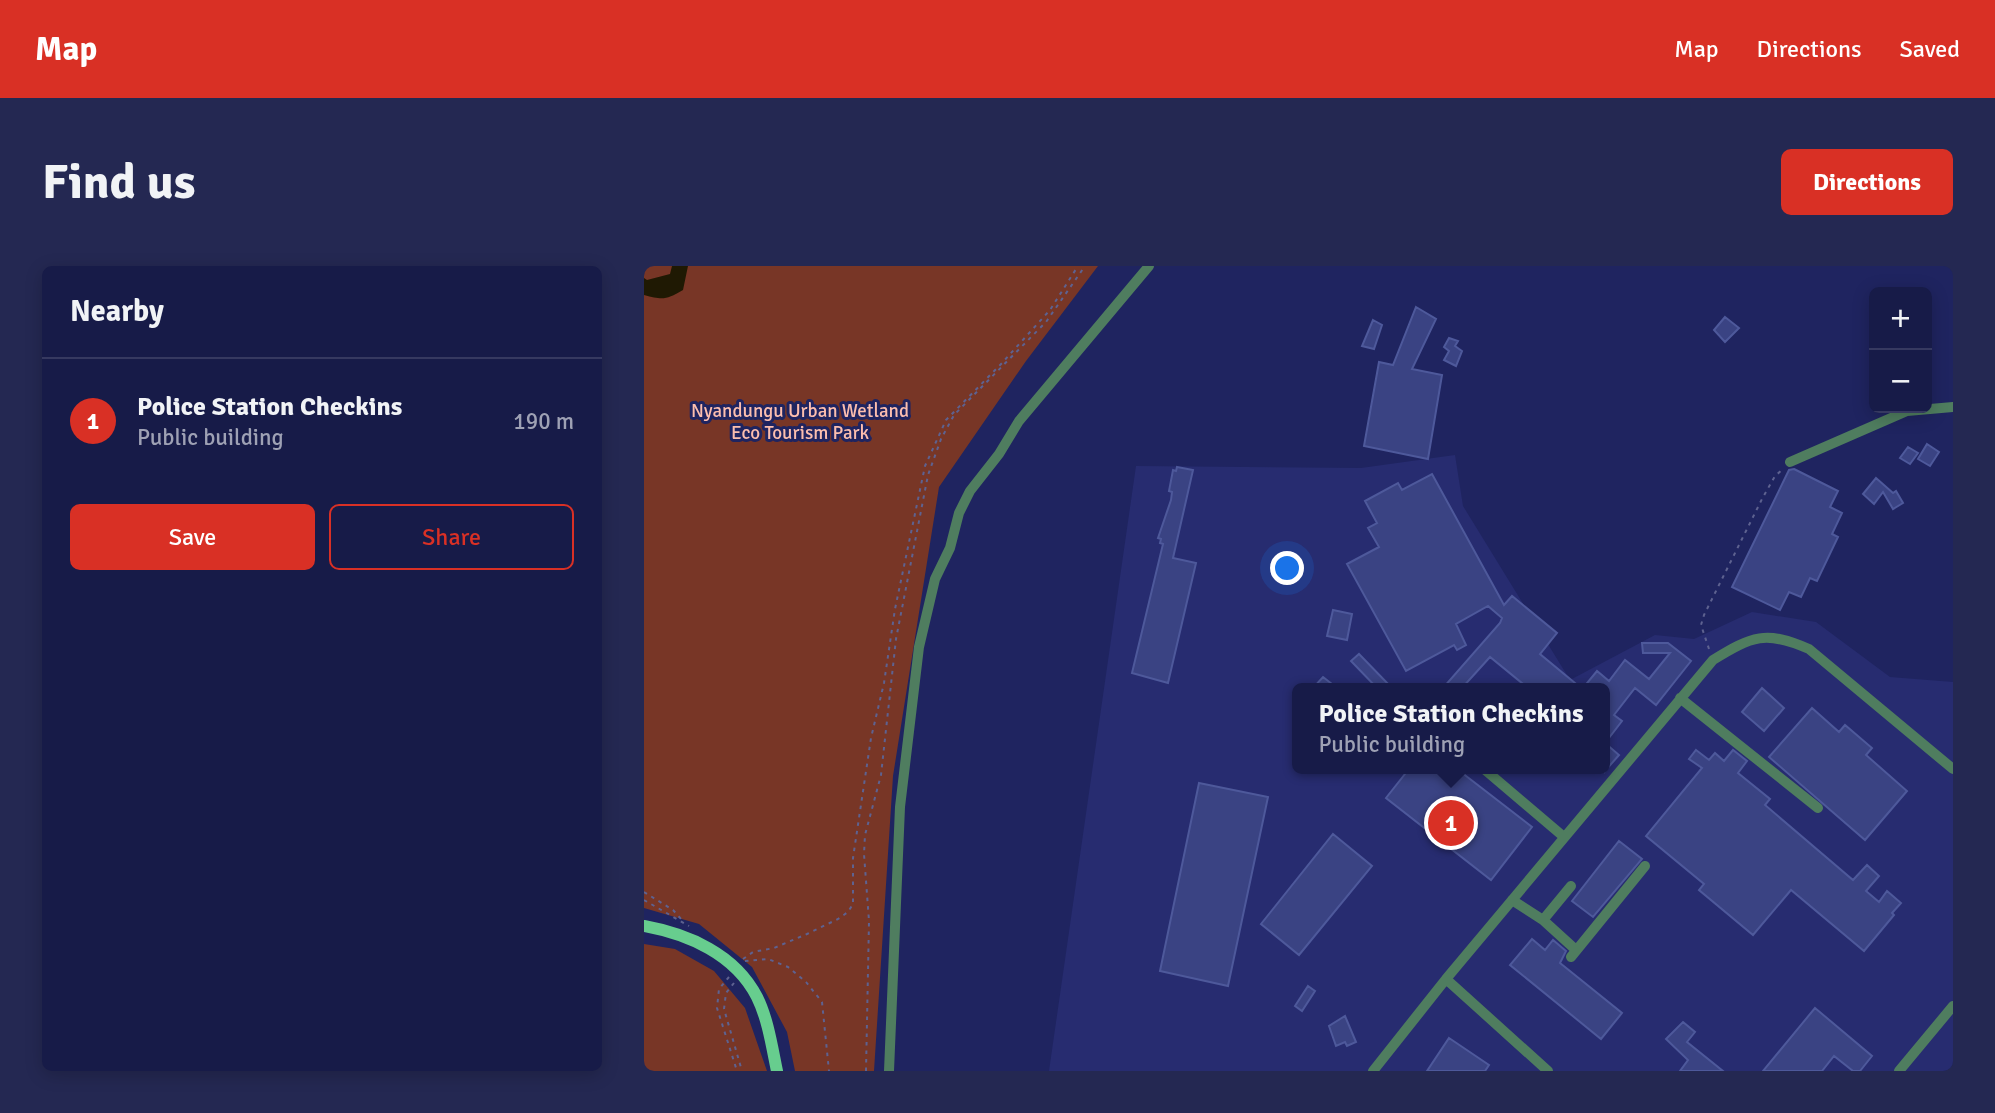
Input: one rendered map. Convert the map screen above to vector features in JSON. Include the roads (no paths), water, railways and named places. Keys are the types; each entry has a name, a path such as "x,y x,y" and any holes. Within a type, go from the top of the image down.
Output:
{"main road":[{"path":"644,926 668,930 707,947 738,971 757,997 777,1071"}],"street":[{"path":"889,1071 900,807 919,647 935,579 950,548 959,513 970,491 999,454 1019,421 1149,266"},
{"path":"1790,462 1907,411 1953,407"},
{"path":"1373,1071 1446,979 1680,698 1713,660 1743,642 1760,637 1786,639 1809,649 1953,769"},
{"path":"1680,698 1818,808"},
{"path":"1490,774 1564,837"},
{"path":"1512,900 1543,920 1574,953 1645,866"},
{"path":"1543,920 1571,886"},
{"path":"1446,979 1548,1071"},
{"path":"1899,1071 1953,1006"}],"place":[{"name":"Police Station Checkins","path":"1451,823"}],"park label":[{"name":"Nyandungu Urban Wetland Eco Tourism Park","path":"800,421"}]}
